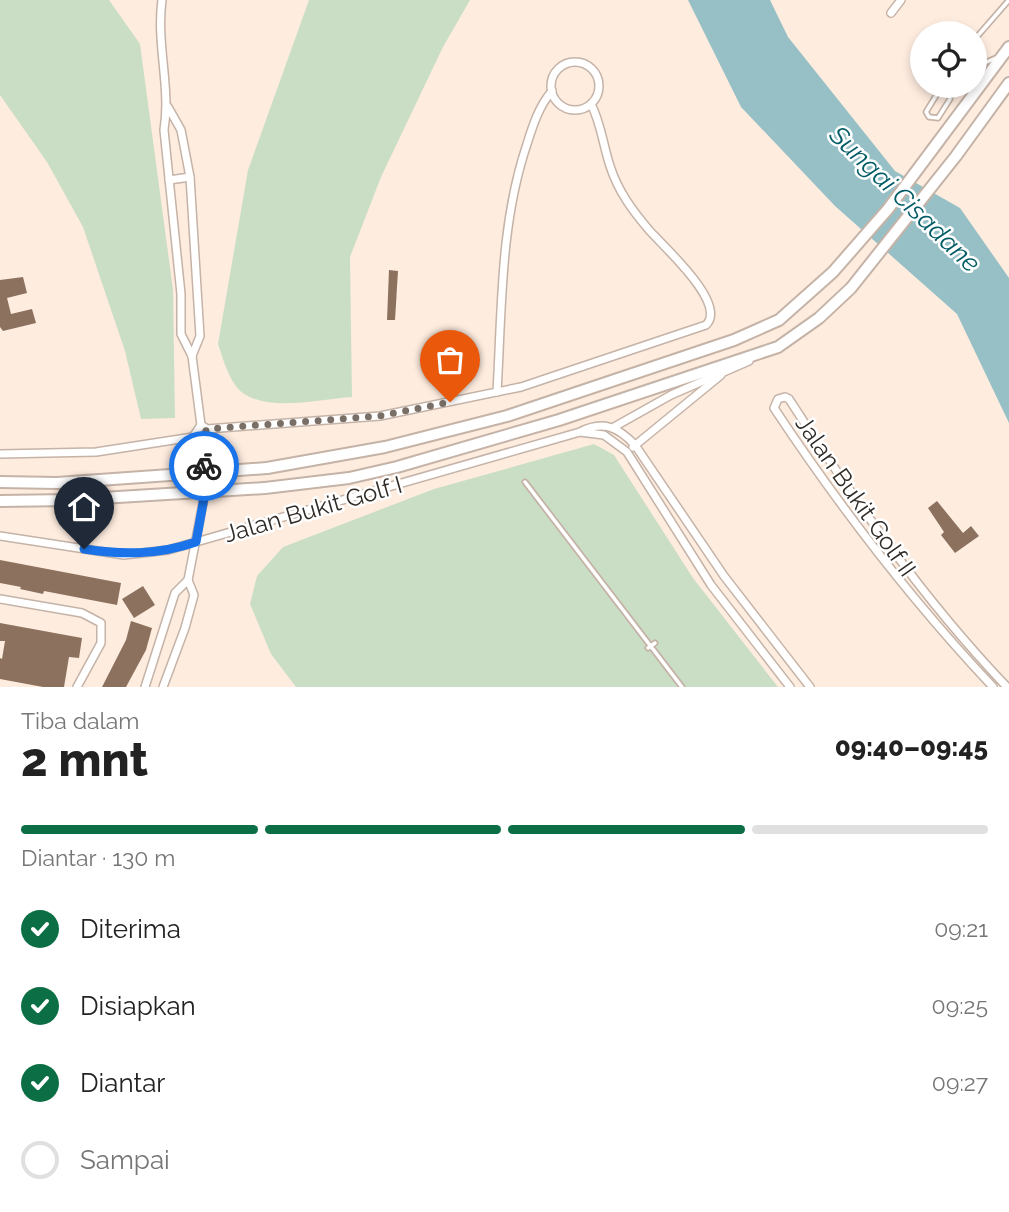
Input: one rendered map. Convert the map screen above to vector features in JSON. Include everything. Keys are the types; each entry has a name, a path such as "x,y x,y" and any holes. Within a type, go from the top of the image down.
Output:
{"main road":[{"path":"0,482 57,483 267,468 385,447 507,416 734,340 779,320 833,272 888,209 1005,51"},
{"path":"0,501 70,500 265,488 349,478 397,467 559,420 778,347 819,318 851,288 956,156 1009,83"}],"street":[{"path":"0,454 96,452 196,439 204,427 192,356 181,334 181,295 164,130 167,107 160,48 162,0"},
{"path":"891,13 901,0"},
{"path":"569,62 585,64 593,70 599,85 597,95 591,103 580,109 568,108 558,102 552,91 553,76 560,67 569,62"},
{"path":"497,392 506,228 515,183 530,135 541,106 552,91"},
{"path":"204,427 380,416 521,387 701,327 711,318 711,306 704,292 626,201 610,167 591,103"},
{"path":"167,107 181,130 190,177 200,336 192,356"},
{"path":"169,180 190,177"},
{"path":"181,295 198,295"},
{"name":"Jalan Bukit Golf I","path":"0,536 124,555 168,550 580,432 593,425 614,428 671,395 778,347"},
{"name":"Jalan Bukit Golf I","path":"627,452 724,372"},
{"name":"Jalan Bukit Golf II","path":"993,687 916,600 829,488 774,408 778,399 789,399 879,534 973,651 1007,687"},
{"path":"614,428 623,432 635,445 724,576 810,687"},
{"path":"580,432 604,436 627,452 711,586 790,687"},
{"path":"145,687 175,593 188,580 196,542 204,498 203,446 196,439"},
{"path":"163,687 194,595 188,580"},
{"path":"0,599 82,613 101,623 102,643 77,687"}],"lane":[{"path":"987,26 1009,0"},
{"path":"987,60 1005,51"},
{"path":"934,98 926,111 929,117 938,118 950,99"},
{"path":"525,482 682,687"}],"green space":[{"path":"0,0 109,0 140,44 173,290 175,418 141,419 125,351 83,227 47,162 0,95"},
{"path":"309,0 470,0 443,47 381,177 350,257 352,397 296,403 267,402 254,399 238,389 218,344 248,170"},
{"path":"594,444 614,455 693,578 778,687 296,687 271,654 250,604 257,576 283,547 434,489"}],"water":[{"name":"Sungai Cisadane","path":"688,0 770,0 788,37 895,171 960,208 1009,278 1009,423 957,314 835,206 741,107"}],"building":[{"path":"389,270 398,271 395,320 387,320"},
{"path":"23,277 27,293 7,298 11,314 32,309 36,323 3,331 0,327 0,280"},
{"path":"937,501 963,533 971,526 979,536 955,553 941,535 944,532 928,508"},
{"path":"0,560 121,583 117,605 44,591 43,594 0,583"},
{"path":"143,586 155,605 134,618 122,599"},
{"path":"131,621 152,628 146,650 126,687 102,687 126,640"},
{"path":"0,623 82,638 79,658 69,657 64,687 43,687 0,679 0,658 2,659 5,641 0,641"}],"way so far":[{"path":"204,466 203,446 200,441 207,429 230,425 380,416 450,402"}],"route":[{"path":"84,549 124,555 168,550 196,542 204,498 204,466"}]}
